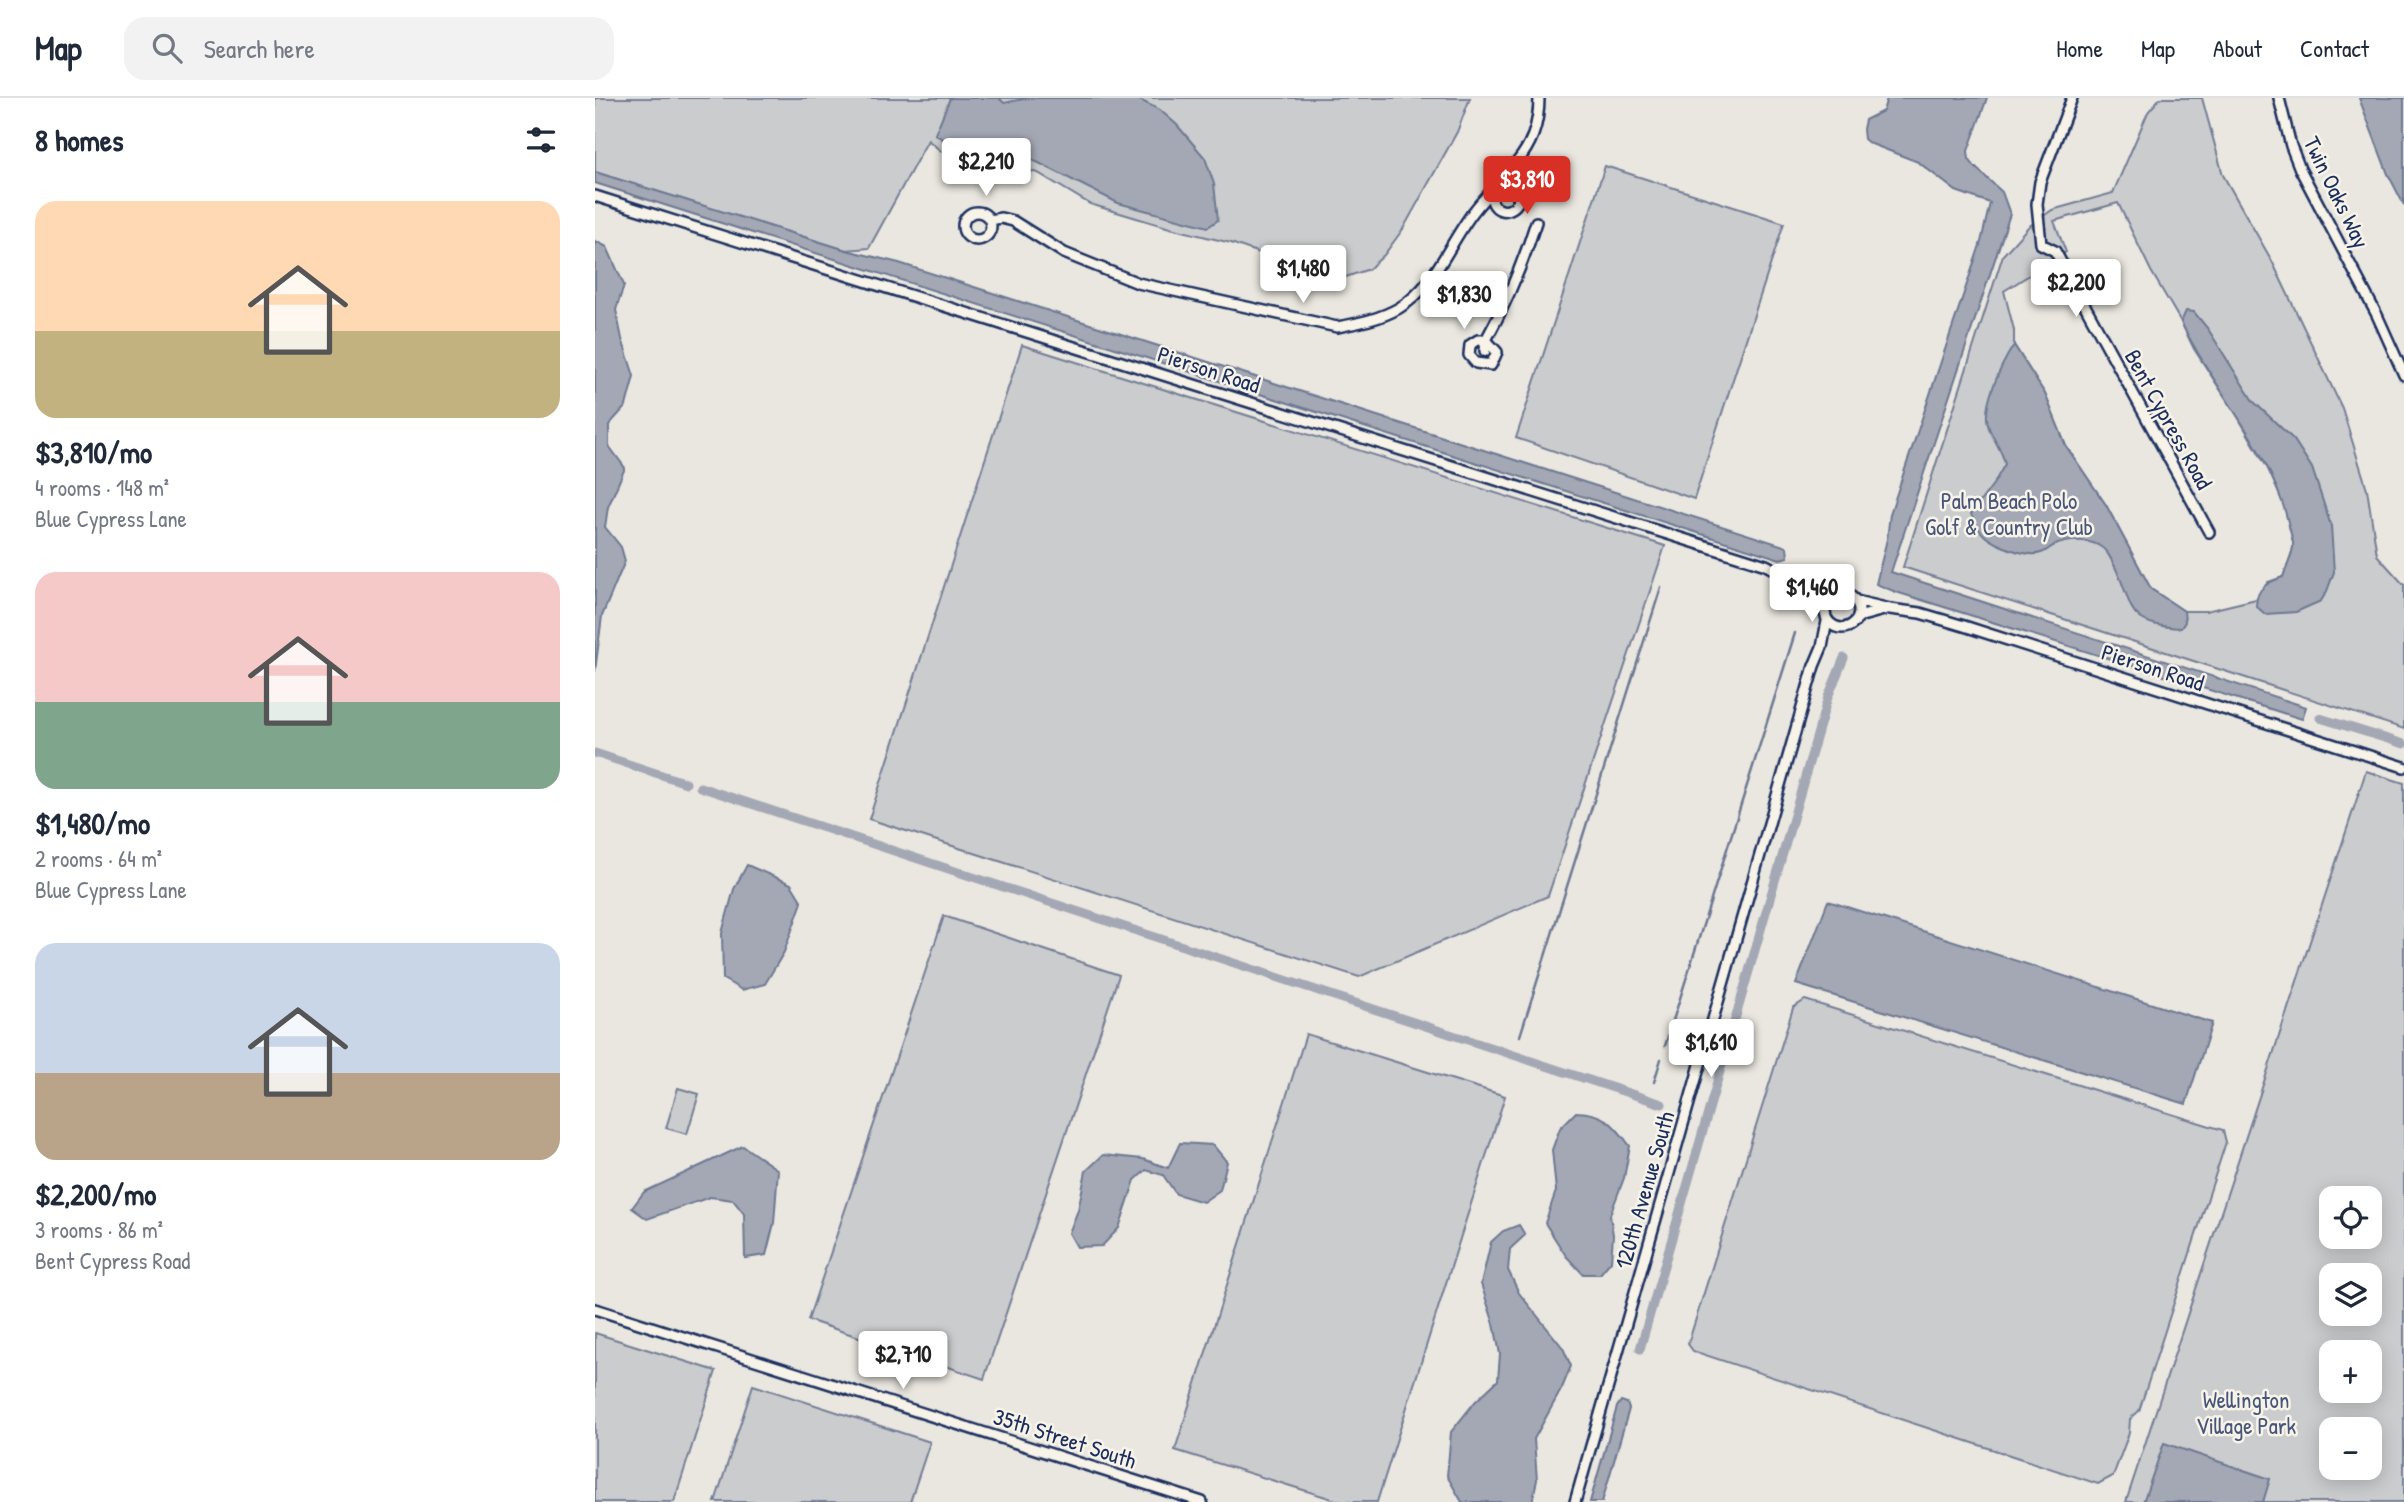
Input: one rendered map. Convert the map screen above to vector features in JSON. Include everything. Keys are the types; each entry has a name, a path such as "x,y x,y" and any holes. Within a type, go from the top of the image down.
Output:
{"street":[{"path":"990,220 1001,218 1013,221 1064,253 1138,283 1337,327 1368,321 1399,308 1421,291 1441,263 1457,233 1517,163 1533,135 1539,98"},
{"name":"Bent Cypress Road","path":"2073,98 2040,182 2037,204 2041,244 2055,251 2209,531"},
{"name":"Twin Oaks Way","path":"2279,98 2284,123 2300,169 2377,315 2404,375"},
{"name":"Pierson Road","path":"595,196 1766,565 1807,587 1837,595"},
{"path":"1485,351 1486,340 1525,258 1536,222"},
{"name":"Pierson Road","path":"1807,587 1825,609"},
{"path":"1845,594 1856,601 1858,617 1853,625 1840,629 1827,621 1827,603 1837,595 1845,594"},
{"name":"Pierson Road","path":"1856,601 1920,613 1964,626 2404,767"},
{"name":"Pierson Road","path":"1858,617 1890,609"},
{"name":"120th Avenue South","path":"1575,1502 1810,680 1822,647 1827,621"},
{"name":"120th Avenue South","path":"1822,647 1840,629"},
{"name":"35th Street South","path":"595,1309 1202,1502"}],"green space":[{"path":"595,98 1470,98 1457,132 1403,229 1384,255 1369,269 1346,277 1321,275 1231,243 1090,204 1038,173 970,155 942,152 928,140 869,248 846,250 595,172"},
{"name":"Palm Beach Polo Golf & Country Club","path":"2160,98 2202,98 2223,175 2272,261 2342,408 2367,489 2377,555 2404,585 2404,729 1903,567 2003,255 2028,227 2052,210 2113,193 2148,112","holes":["2118,203 2151,271 2194,349 2268,469 2285,507 2294,546 2283,577 2268,582 2256,599 2206,611 2184,611 2151,589 2106,505 2066,446 2045,394 2014,345 2014,330 2004,291 2066,252 2054,221"]},
{"path":"1605,166 1784,223 1694,499 1516,438"},
{"path":"1022,345 1665,546 1548,896 1359,977 869,819"},
{"name":"Wellington Village Park","path":"2366,771 2404,783 2404,1502 2126,1502"},
{"path":"944,916 1119,975 984,1379 808,1320"},
{"path":"1805,1000 2223,1130 2226,1142 2139,1411 2130,1419 2129,1433 2113,1476 2098,1484 1693,1351 1688,1344 1793,1008"},
{"path":"1306,1034 1505,1096 1377,1502 1342,1502 1175,1450"},
{"path":"678,1088 699,1094 687,1134 666,1128"},
{"path":"595,1333 716,1371 674,1502 595,1502"},
{"path":"753,1385 930,1442 910,1502 715,1502"}],"shaded area":[{"path":"950,98 999,98 1004,103 1029,98 1136,98 1160,110 1177,125 1205,158 1214,184 1218,220 1208,227 1118,203 1025,156 947,142 935,134"},
{"path":"1887,98 1987,98 1968,151 1969,159 2002,192 2010,214 1891,572 2306,707 2302,719 1876,584 1890,514 1981,242 1990,203 1956,191 1918,162 1864,139 1865,120 1883,111"},
{"path":"2359,98 2404,98 2404,205 2388,174"},
{"path":"595,172 846,250 899,263 1787,547 1788,557 1780,559 595,183"},
{"path":"595,241 607,247 624,285 616,310 634,376 626,406 609,425 609,446 625,468 608,507 605,527 621,547 625,561 602,616 595,672"},
{"path":"2186,311 2194,312 2208,329 2253,401 2294,440 2312,468 2331,526 2334,572 2321,601 2296,612 2265,614 2256,606 2261,590 2272,581 2283,577 2292,551 2292,539 2281,498 2270,472 2181,322"},
{"path":"2014,345 2045,394 2066,446 2106,505 2151,589 2184,611 2185,622 2181,628 2162,626 2139,617 2128,600 2111,558 2098,545 2071,541 2055,545 2045,552 2028,554 1996,543 1985,536 1977,526 1971,514 2005,464 1989,428 1987,409 1998,374"},
{"path":"747,865 791,884 802,902 784,952 765,984 742,990 723,979 722,933 734,889"},
{"path":"1828,901 2212,1023 2186,1104 1796,984"},
{"path":"1576,1112 1602,1117 1630,1146 1624,1178 1610,1215 1613,1235 1611,1261 1600,1274 1583,1274 1566,1256 1545,1223 1556,1191 1552,1150 1560,1128"},
{"path":"1180,1143 1213,1145 1227,1162 1220,1190 1203,1202 1176,1194 1163,1175 1146,1170 1135,1180 1119,1228 1102,1246 1077,1247 1069,1233 1078,1210 1086,1171 1103,1155 1143,1159 1168,1168"},
{"path":"743,1146 778,1170 774,1223 766,1255 745,1258 744,1214 733,1200 710,1197 647,1219 632,1208 644,1192"},
{"path":"1519,1225 1525,1235 1510,1249 1508,1270 1519,1293 1563,1348 1571,1366 1534,1439 1537,1480 1532,1502 1462,1502 1447,1476 1451,1432 1475,1402 1498,1380 1500,1354 1481,1284 1491,1242 1503,1231"},
{"path":"1621,1401 1627,1403 1629,1409 1602,1502 1590,1502 1617,1407"},
{"path":"2164,1443 2270,1479 2263,1502 2143,1502"}],"waterway":[{"path":"1520,1036 1661,587"},
{"path":"1665,1046 1795,633"},
{"path":"1640,1349 1828,697 1844,658"},
{"path":"2320,718 2404,744"},
{"path":"595,753 686,783"},
{"path":"700,787 1662,1104"},
{"path":"1654,1082 1661,1059"}]}
